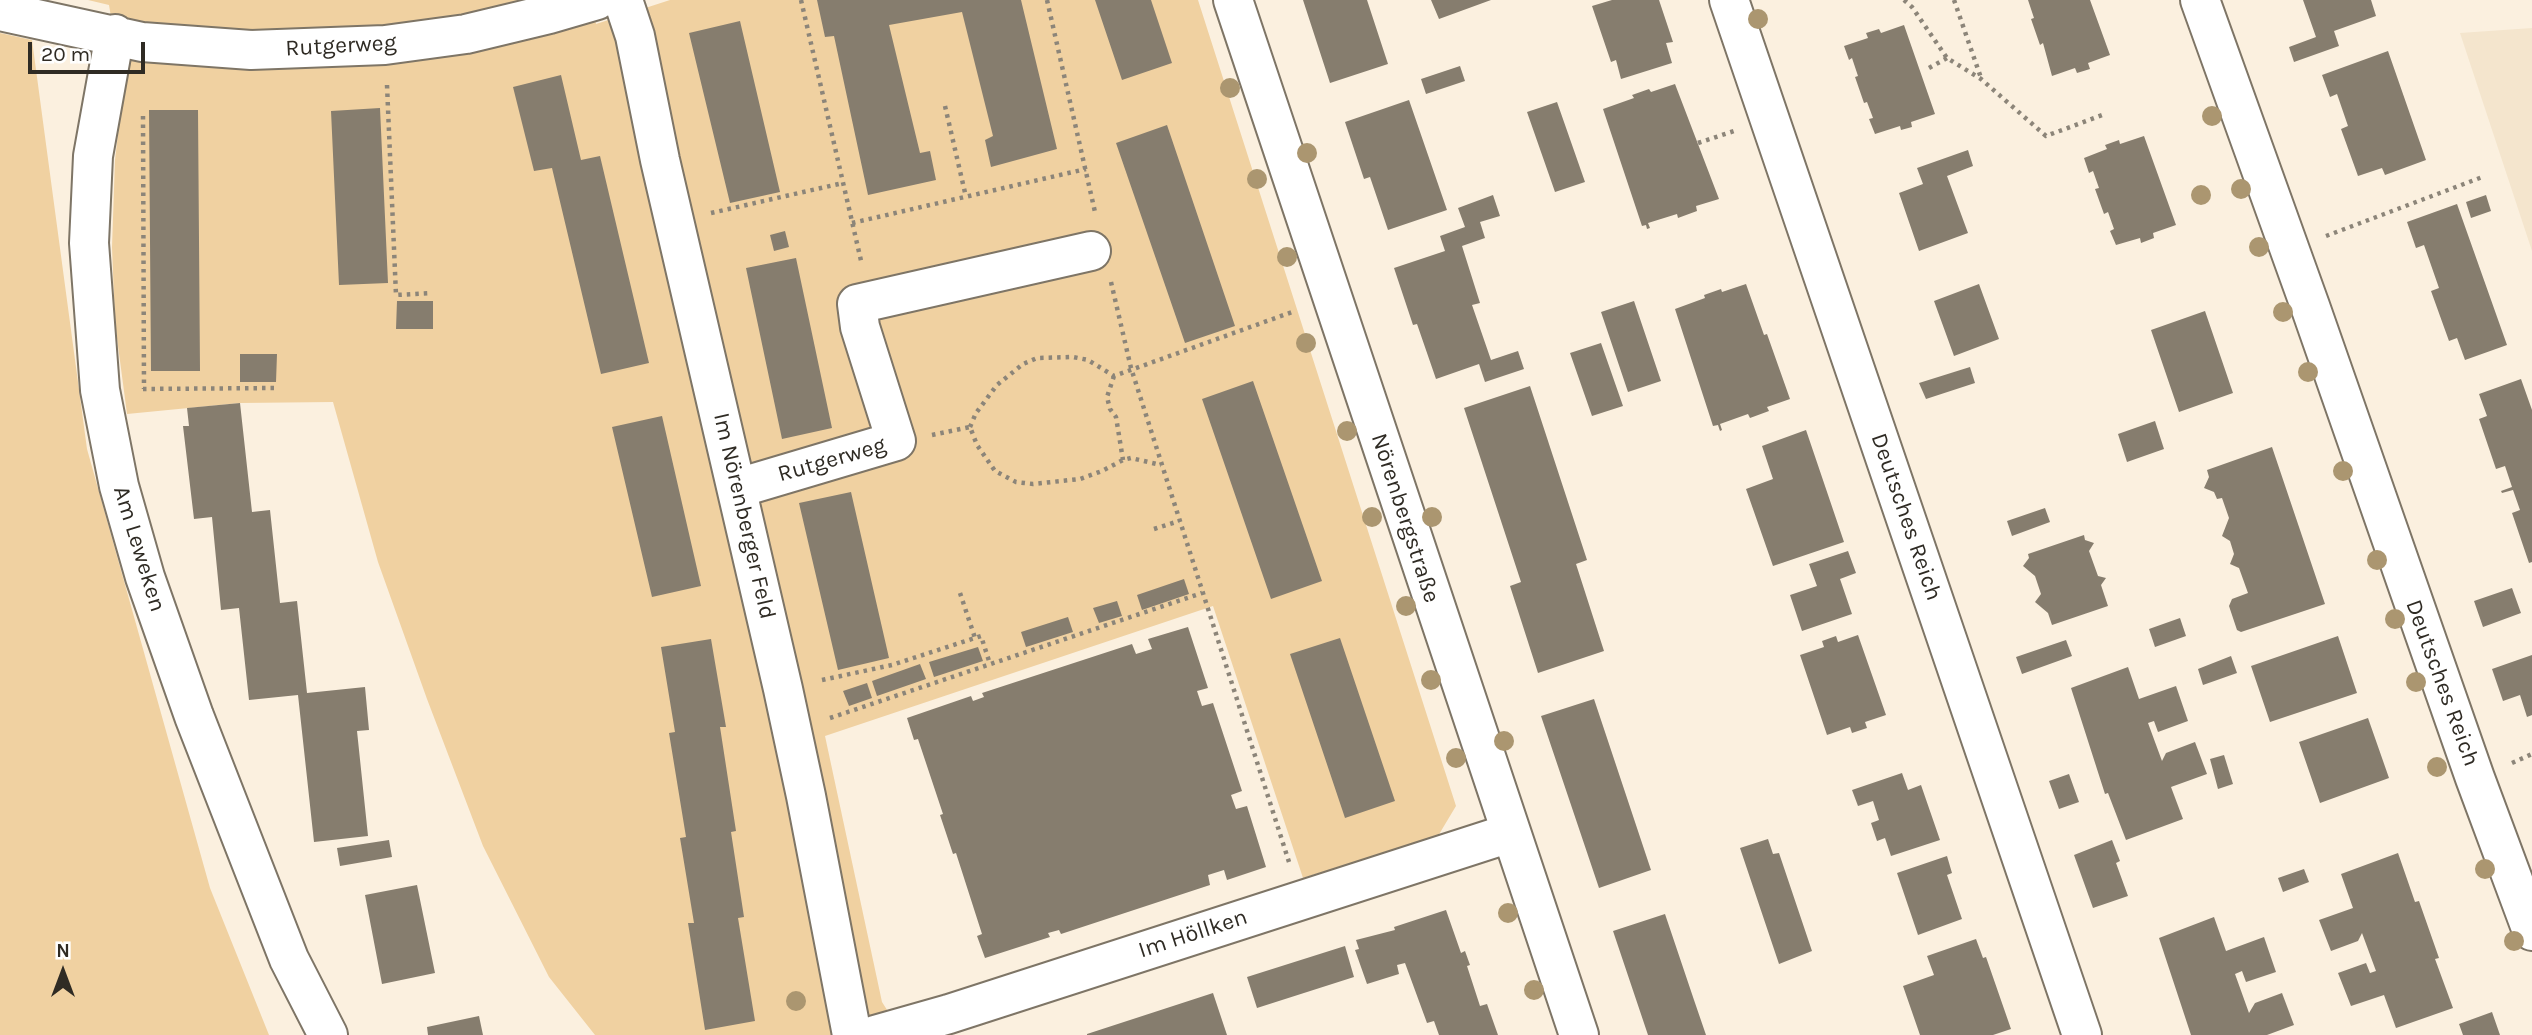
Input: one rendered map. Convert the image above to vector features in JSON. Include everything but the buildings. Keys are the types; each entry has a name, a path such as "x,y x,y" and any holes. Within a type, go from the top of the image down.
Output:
{"street":[{"name":"Rutgerweg","path":"0,11 142,41 251,50 385,46 466,34 597,0"},
{"name":"Im Nörenberger Feld","path":"623,0 635,36 792,729 852,1035"},
{"name":"Nörenbergstraße","path":"1233,0 1578,1035"},
{"name":"Deutsches Reich","path":"1729,0 2082,1035"},
{"name":"Deutsches Reich","path":"2200,0 2480,791 2532,930"},
{"name":"Am Leweken","path":"114,34 93,156 89,243 100,390 126,516 174,664 289,959 328,1035"},
{"path":"870,300 1099,249"},
{"name":"Rutgerweg","path":"738,488 896,441 860,327 858,304 870,300"},
{"name":"Im Höllken","path":"875,1035 953,1024 1301,900 1510,833"}],"path":[{"path":"801,0 870,300"},
{"path":"1047,0 1086,169 1099,249 1131,368 1301,900"},
{"path":"1904,0 1912,7 1947,58 1981,79 2046,136 2105,114"},
{"path":"1954,0 1981,79"},
{"path":"385,46 396,295 431,293"},
{"path":"1929,68 1947,58"},
{"path":"143,105 144,389"},
{"path":"945,106 966,197"},
{"path":"852,223 1086,169"},
{"path":"2289,250 2485,176"},
{"path":"675,221 843,183"},
{"path":"135,242 143,242"},
{"path":"1122,460 1118,425 1107,397 1114,376 1332,298"},
{"path":"1114,376 1088,360 1055,356 1037,358 1023,364 997,385 976,413 970,427 987,462 995,471 1016,482 1033,484 1080,479 1131,458 1161,466"},
{"path":"100,390 277,388"},
{"path":"920,439 970,427"},
{"path":"1154,528 1179,521"},
{"path":"960,593 975,638"},
{"path":"792,729 1202,593"},
{"path":"783,689 892,665 981,636 990,664"}],"shaded area":[{"path":"88,0 591,0 596,24 670,0 1198,0 1456,806 1438,836 1303,878 1213,606 825,736 882,1002 903,1035 595,1035 549,977 483,846 378,562 333,402 240,403 127,414 115,323 112,247 115,160 123,90 109,5"},
{"path":"2532,28 2532,251 2460,33"},
{"path":"0,33 32,40 87,449 210,888 269,1035 0,1035"}]}
